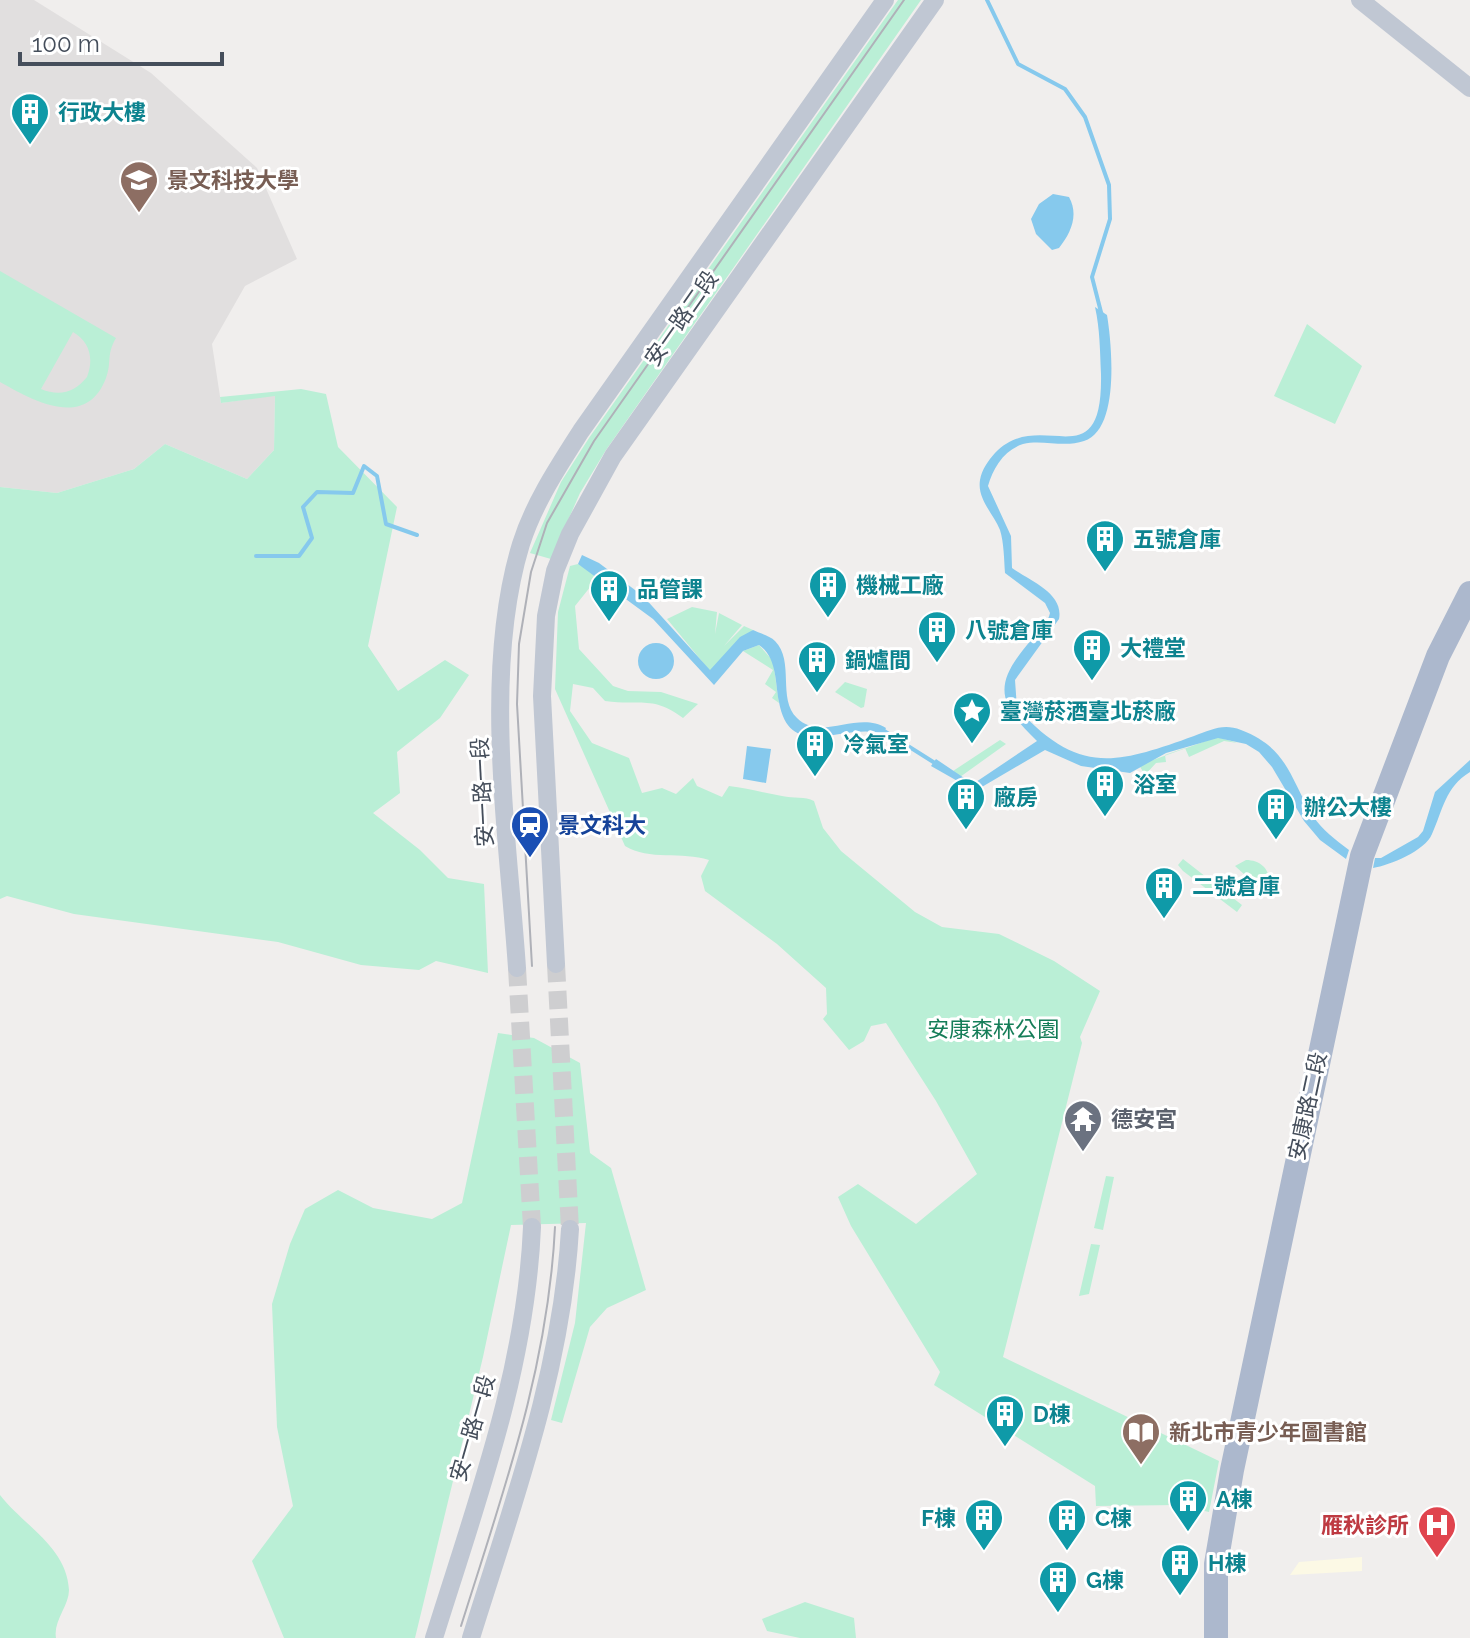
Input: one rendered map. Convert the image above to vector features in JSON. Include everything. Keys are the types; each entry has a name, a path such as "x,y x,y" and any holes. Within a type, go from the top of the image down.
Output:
{"main road":[{"name":"安康路二段","path":"1216,1638 1216,1564 1232,1470 1362,856 1438,656 1470,593"}],"street":[{"name":"安一路二段","path":"505,614 522,541 552,477 885,0"},
{"name":"安一路二段","path":"556,964 542,696 546,616 555,571 588,497 644,412 935,0"},
{"path":"1360,0 1470,88"},
{"name":"安一路一段","path":"505,614 501,683 504,790 517,968"},
{"name":"安一路一段","path":"434,1638 516,1363 528,1288 532,1227"},
{"path":"471,1638 552,1369 567,1276 570,1229"}],"shaded area":[{"name":"景文科技大學","path":"0,0 34,0 151,73 257,168 297,259 245,286 212,344 221,403 275,395 274,450 247,479 165,444 134,469 57,493 0,487"},
{"path":"1362,1557 1362,1571 1290,1575 1299,1562"}],"green space":[{"path":"898,0 921,0 606,450 580,493 551,559 530,553 561,482 589,438"},
{"path":"0,271 116,338 106,378 97,394 86,404 58,407 42,403 0,382","holes":["73,332 89,352 87,377 67,392 41,389"]},
{"path":"1307,324 1362,366 1335,424 1274,396"},
{"path":"301,389 326,394 338,447 397,507 368,646 398,691 445,660 469,675 440,718 397,752 400,793 373,813 420,850 448,878 484,884 488,973 436,961 419,970 361,965 278,942 74,914 7,896 0,899 0,487 57,493 134,469 165,444 247,479 274,450 275,396 221,403 220,397"},
{"name":"安康森林公園","path":"578,564 599,576 575,606 579,649 613,686 628,691 661,692 698,704 683,718 654,704 605,701 593,688 573,684 570,711 592,743 629,758 642,793 662,788 676,794 693,778 697,786 722,797 729,786 811,799 823,828 841,851 915,912 942,927 999,934 1054,961 1100,991 1080,1037 1082,1043 1003,1357 1219,1461 1209,1512 1178,1505 1096,1506 1095,1486 934,1385 940,1372 851,1226 838,1197 858,1184 916,1224 977,1174 936,1101 886,1023 871,1026 864,1041 849,1050 823,1019 827,1014 826,988 777,944 705,891 701,876 709,860 655,855 625,846 555,689 558,612 570,566"},
{"path":"692,607 717,612 715,634 719,613 742,625 724,646 744,626 753,630 710,671 667,619"},
{"path":"759,645 773,661 779,703 772,698 776,692 765,684 773,670 743,651"},
{"path":"845,682 867,689 864,707 835,692"},
{"path":"1217,737 1238,743 1224,741 1189,757 1185,748"},
{"path":"1000,740 1006,744 960,777 953,771"},
{"path":"1165,756 1166,762 1156,763 1145,775 1139,765"},
{"path":"1183,859 1242,905 1237,912 1183,871 1178,865"},
{"path":"1246,860 1258,863 1266,870 1269,881 1265,893 1235,866"},
{"path":"498,1033 534,1038 580,1063 590,1153 611,1168 646,1290 607,1308 590,1327 562,1423 551,1420 575,1323 586,1223 511,1225 483,1357 415,1638 284,1638 252,1561 293,1506 277,1427 272,1304 290,1244 305,1209 338,1190 373,1208 432,1219 462,1203"},
{"path":"1106,1176 1114,1177 1103,1230 1094,1228"},
{"path":"1091,1244 1100,1245 1089,1294 1079,1296"},
{"path":"0,1495 61,1561 69,1590 56,1638 0,1638"},
{"path":"805,1602 854,1618 856,1638 800,1638 767,1631 762,1619"}],"water":[{"path":"1053,194 1069,197 1073,217 1063,242 1059,248 1052,250 1036,234 1031,219 1039,204"},
{"path":"1095,307 1107,315 1111,346 1108,404 1096,434 1069,444 1030,443 1016,447 1000,460 988,486 1011,536 1012,568 1051,595 1059,610 1059,619 1015,680 1017,708 1060,745 1100,758 1142,753 1217,728 1228,727 1257,737 1286,765 1317,821 1349,850 1346,859 1320,840 1304,821 1272,767 1259,752 1246,744 1218,738 1166,753 1130,773 1081,766 1045,750 975,791 931,766 936,759 973,784 1037,741 1013,714 1004,692 1011,668 1050,613 1045,603 1005,573 1000,530 983,500 980,480 992,456 1013,440 1080,434 1092,426 1099,407 1101,374"},
{"path":"582,555 599,563 643,596 710,670 740,637 753,630 773,639 781,649 788,701 797,718 817,727 875,723 886,728 883,734 868,731 807,736 795,731 785,721 772,663 759,645 743,651 714,685 653,619 578,564"},
{"path":"656,643 669,648 674,661 669,674 656,679 643,674 638,661 643,648"},
{"path":"747,746 771,749 766,783 743,779"},
{"path":"1470,760 1470,772 1450,792 1428,840 1406,856 1373,868 1375,858 1381,858 1418,837 1423,831 1435,792"}],"waterway":[{"path":"987,0 1018,64 1065,89 1085,117 1109,185 1110,219 1092,277 1102,316"},
{"path":"256,556 299,556 312,538 303,507 317,492 353,493 364,466 377,476 386,524 417,535"},
{"path":"881,729 938,765"}],"tunnel":[{"path":"556,964 570,1229"},
{"path":"517,968 532,1227"}],"tram line":[{"path":"532,966 517,704 519,644 531,572 547,523 594,441 904,0"},
{"path":"461,1626 507,1478 533,1380 551,1279 555,1227"}],"place":[{"name":"行政大樓","path":"30,146"},
{"name":"景文科技大學","path":"139,214"},
{"name":"五號倉庫","path":"1105,573"},
{"name":"機械工廠","path":"828,619"},
{"name":"品管課","path":"609,623"},
{"name":"八號倉庫","path":"937,664"},
{"name":"大禮堂","path":"1092,682"},
{"name":"鍋爐間","path":"817,694"},
{"name":"臺灣菸酒臺北菸廠","path":"972,745"},
{"name":"冷氣室","path":"815,778"},
{"name":"浴室","path":"1105,818"},
{"name":"廠房","path":"966,831"},
{"name":"辦公大樓","path":"1276,841"},
{"name":"景文科大","path":"530,859"},
{"name":"二號倉庫","path":"1164,920"},
{"name":"德安宮","path":"1083,1153"},
{"name":"D棟","path":"1005,1448"},
{"name":"新北市青少年圖書館","path":"1141,1466"},
{"name":"A棟","path":"1188,1533"},
{"name":"F棟","path":"984,1552"},
{"name":"C棟","path":"1067,1552"},
{"name":"雁秋診所","path":"1437,1559"},
{"name":"H棟","path":"1180,1597"},
{"name":"G棟","path":"1058,1614"}]}
